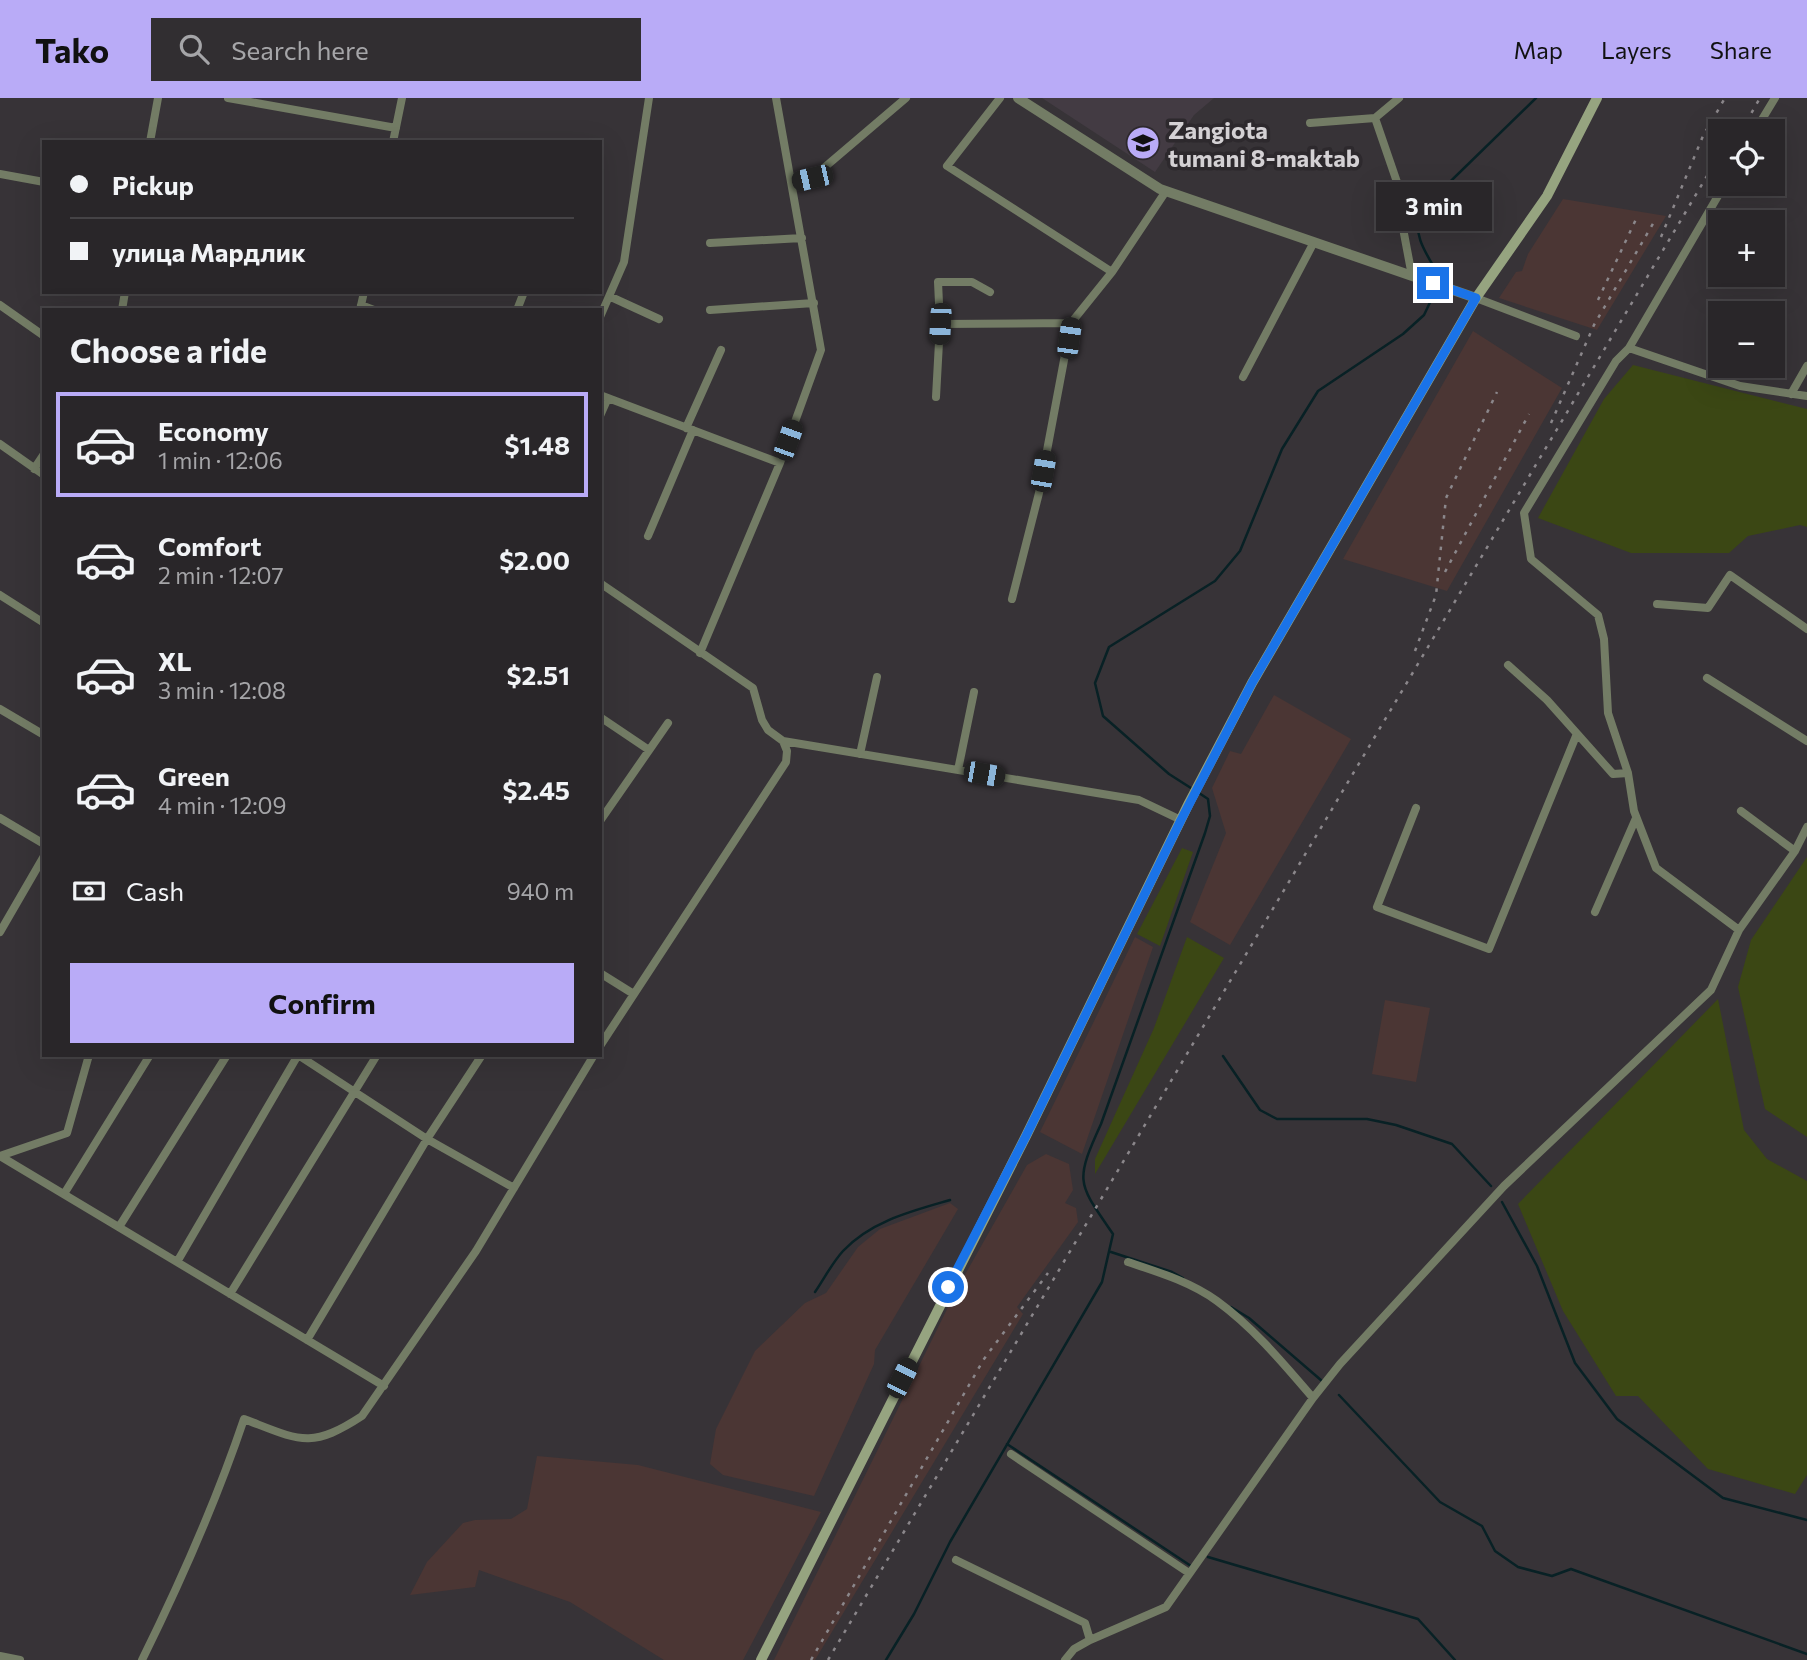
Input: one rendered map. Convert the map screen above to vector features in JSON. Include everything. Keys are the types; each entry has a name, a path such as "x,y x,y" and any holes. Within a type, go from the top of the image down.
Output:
{"main road":[{"path":"761,1660 1033,1123 1201,779 1295,606 1476,298 1547,196 1597,98"}],"street":[{"path":"150,140 158,98"},
{"path":"228,98 396,128"},
{"path":"393,140 402,98"},
{"path":"602,313 624,262 649,98"},
{"path":"700,653 780,463 821,350 776,98"},
{"path":"792,183 812,178 906,98"},
{"path":"1000,98 947,166 1112,272"},
{"path":"1018,98 1166,191 1476,298 1576,336"},
{"path":"1310,123 1375,117 1399,98"},
{"path":"1762,119 1775,98"},
{"path":"1375,117 1398,185 1399,207 1412,276"},
{"path":"0,174 42,182"},
{"path":"1012,599 1039,493 1071,323 1112,272 1166,191"},
{"path":"1718,196 1629,348 1616,361 1524,513 1531,559 1598,615 1604,639 1608,713 1628,773 1636,817 1656,868 1739,930"},
{"path":"710,243 802,238"},
{"path":"1242,377 1314,242"},
{"path":"936,397 940,324 938,282 972,282 990,292"},
{"path":"611,297 659,319"},
{"path":"710,310 814,303"},
{"path":"0,305 42,335"},
{"path":"940,324 1071,323"},
{"path":"1629,348 1740,386 1807,396"},
{"path":"648,536 721,350"},
{"path":"1791,394 1807,366"},
{"path":"604,397 780,463"},
{"path":"0,444 42,474"},
{"path":"34,469 42,457"},
{"path":"1657,604 1708,608 1730,575 1807,629"},
{"path":"602,584 753,688 762,720 768,730 783,741 1139,800 1181,820"},
{"path":"0,595 42,623"},
{"path":"1508,665 1547,700 1576,736 1613,774 1628,773"},
{"path":"860,754 877,677"},
{"path":"1707,678 1807,741"},
{"path":"958,770 974,692"},
{"path":"0,709 42,735"},
{"path":"602,718 649,750"},
{"path":"602,818 668,723"},
{"path":"1416,808 1377,907 1489,949 1576,736"},
{"path":"602,1043 632,993 786,762 787,751 783,741"},
{"path":"1741,811 1795,851"},
{"path":"1595,912 1636,817"},
{"path":"0,818 42,843"},
{"path":"1065,1660 1074,1649 1090,1640 1166,1607 1313,1398 1504,1186 1711,990 1739,930 1795,851 1807,827"},
{"path":"0,932 42,859"},
{"path":"602,974 632,993"},
{"path":"0,1156 67,1133 88,1057"},
{"path":"64,1194 149,1057"},
{"path":"119,1227 226,1057"},
{"path":"177,1262 297,1057"},
{"path":"301,1057 427,1139 514,1188"},
{"path":"230,1294 376,1057"},
{"path":"307,1340 427,1139 481,1057"},
{"path":"142,1660 185,1572 224,1479 244,1419 292,1437 311,1440 335,1434 362,1416 476,1251 593,1057"},
{"path":"0,1156 384,1386"},
{"path":"1128,1262 1175,1278 1216,1300 1266,1343 1313,1398"},
{"path":"1011,1454 1189,1573"},
{"path":"956,1560 1085,1623 1090,1640"},
{"path":"0,1656 20,1660"}],"shaded area":[{"name":"Zangiota tumani 8-maktab","path":"1042,98 1214,98 1194,115 1155,172"},
{"path":"1563,199 1666,216 1597,330 1499,298 1516,272 1522,271 1528,254"},
{"path":"1473,331 1562,388 1447,591 1343,559"},
{"path":"1274,695 1351,739 1230,945 1190,922 1226,833 1212,788 1230,751 1241,754"},
{"path":"1135,937 1153,947 1082,1154 1040,1132"},
{"path":"1385,1000 1430,1008 1416,1082 1372,1074"},
{"path":"1046,1154 1069,1164 1073,1190 1065,1203 1076,1208 1078,1222 1017,1307 1023,1314 815,1660 774,1660 958,1287 1027,1165"},
{"path":"950,1203 958,1209 875,1350 874,1364 814,1496 723,1475 710,1464 716,1429 755,1351 805,1303 826,1293 858,1247 880,1229"},
{"path":"537,1456 638,1465 821,1512 743,1660 664,1660 570,1602 479,1570 475,1587 410,1595 427,1562 463,1523 511,1519 527,1509"}],"green space":[{"path":"1633,365 1807,409 1807,527 1800,525 1748,536 1729,553 1631,553 1538,518 1604,399"},
{"path":"1182,848 1193,852 1160,946 1137,934"},
{"path":"1807,857 1807,1137 1765,1109 1738,987 1751,940"},
{"path":"1187,937 1224,958 1095,1174 1095,1159 1154,1028"},
{"path":"1718,999 1744,1130 1767,1159 1807,1181 1807,1475 1795,1494 1708,1469 1638,1396 1616,1396 1563,1311 1518,1204"}],"waterway":[{"path":"1438,274 1419,237 1419,212 1536,98"},
{"path":"1194,790 1169,774 1103,716 1095,683 1109,647 1215,581 1240,551 1282,449 1318,391 1403,334 1424,315 1434,294"},
{"path":"886,1660 914,1614 950,1542 1102,1282 1113,1234 1087,1192 1084,1171 1205,833 1210,816 1208,799 1199,793"},
{"path":"1223,1056 1260,1110 1277,1119 1367,1119 1396,1125 1452,1144 1491,1186"},
{"path":"815,1292 839,1256 866,1232 893,1218 950,1200"},
{"path":"1502,1202 1537,1266 1575,1363 1617,1419 1723,1498 1807,1520"},
{"path":"1111,1252 1183,1278"},
{"path":"1231,1307 1249,1318 1322,1381"},
{"path":"1339,1395 1440,1502 1482,1526 1495,1551 1518,1567 1552,1576 1571,1569 1807,1654"},
{"path":"1007,1444 1191,1566"},
{"path":"1208,1557 1418,1619 1455,1660"}],"railway":[{"path":"1661,237 1703,136 1725,98"},
{"path":"1748,119 1760,98"},
{"path":"828,1660 1708,174"},
{"path":"1598,300 1638,215"},
{"path":"1551,423 1594,325 1654,222"},
{"path":"1415,651 1436,595 1446,498 1497,392"},
{"path":"1445,572 1529,414"},
{"path":"811,1660 984,1359 1048,1273"}],"place":[{"name":"Zangiota tumani 8-maktab","path":"1143,143"}],"route":[{"path":"948,1287 1026,1136 1201,779 1252,683 1395,432 1476,298 1433,283"}]}
